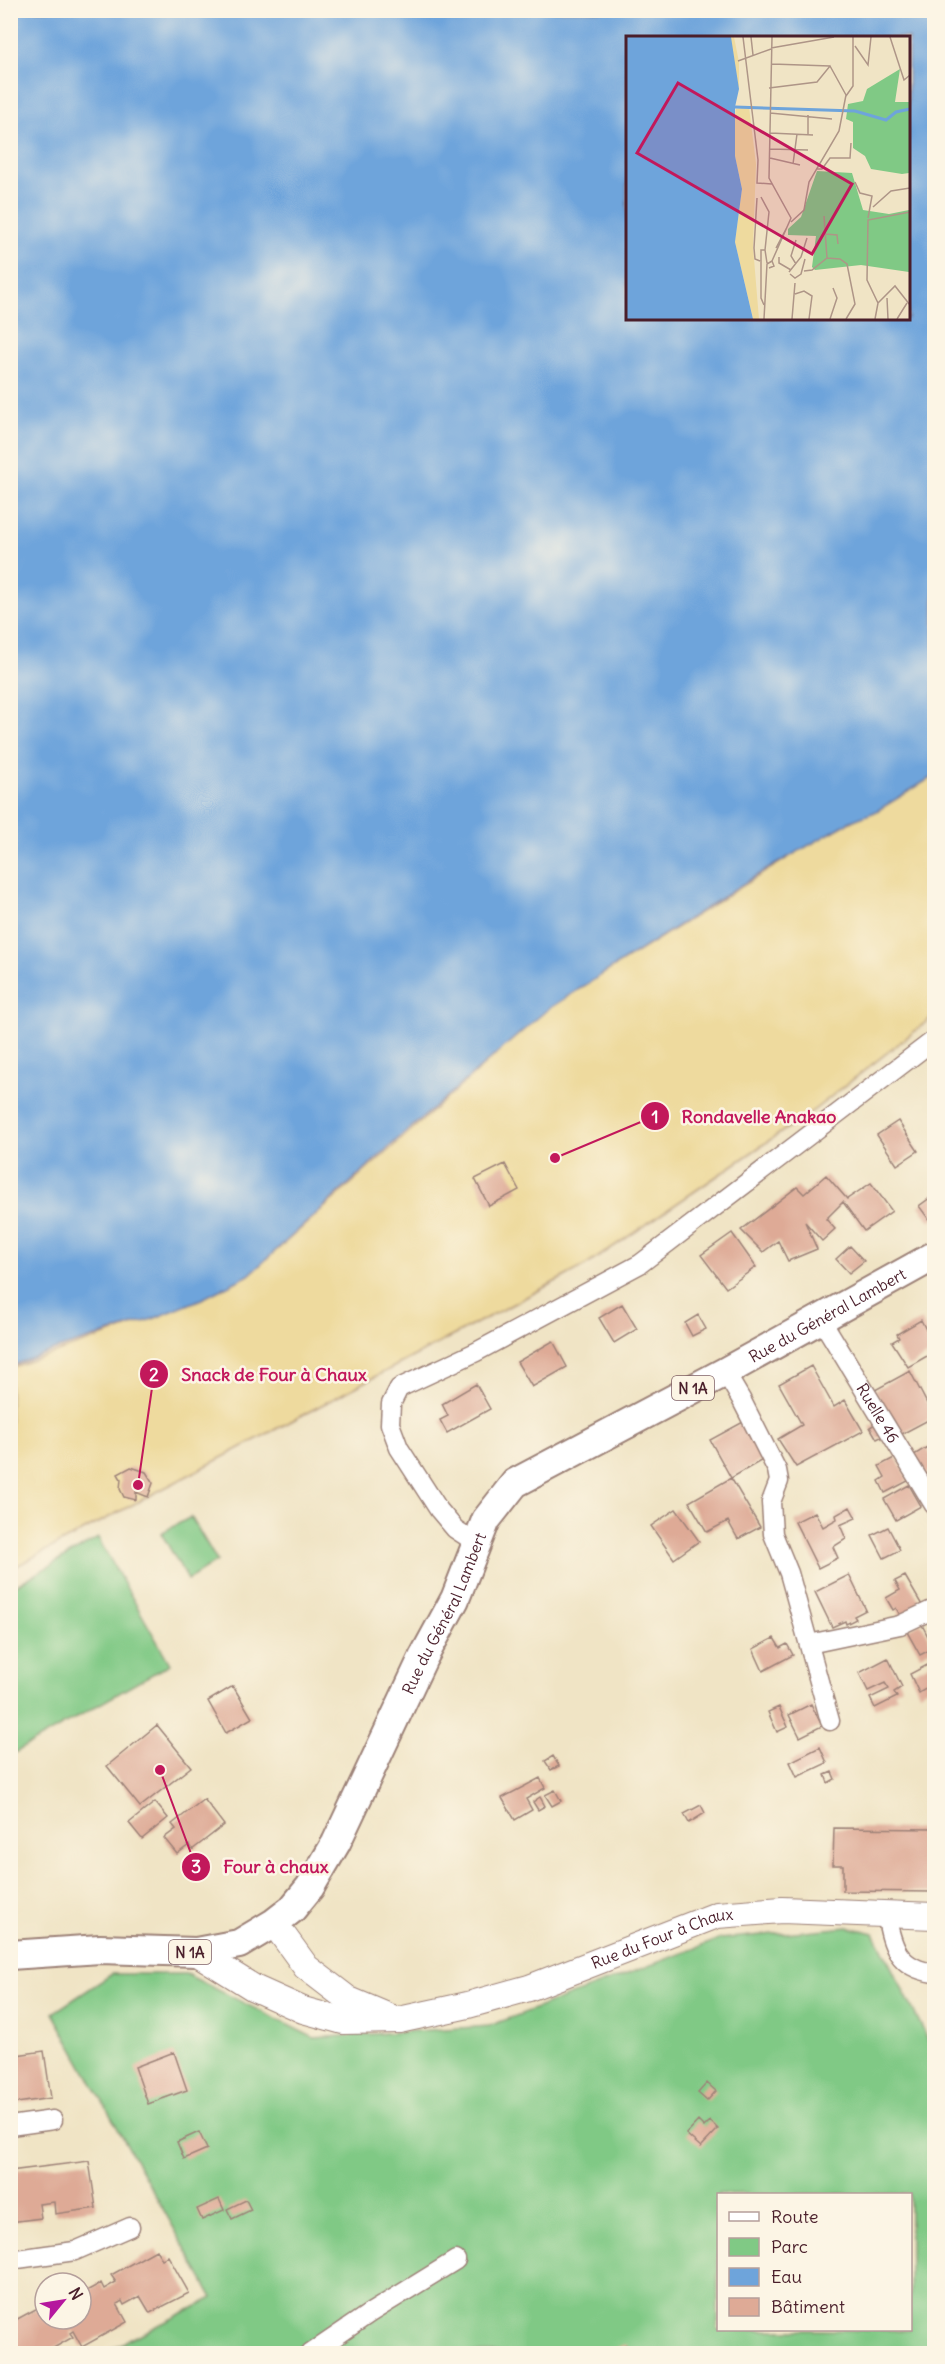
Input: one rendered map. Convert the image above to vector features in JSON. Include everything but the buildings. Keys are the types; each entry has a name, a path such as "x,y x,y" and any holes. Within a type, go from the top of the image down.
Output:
{"main road":[{"name":"Rue du Général Lambert","path":"10,1954 100,1949 196,1953 239,1944 274,1923 292,1909 310,1887 336,1843 418,1669 455,1599 486,1520 515,1483 724,1372 934,1256"},
{"name":"Rue du Four à Chaux","path":"196,1953 254,1988 303,2010 343,2021 399,2020 468,2005 529,1988 717,1916 782,1910 934,1916"},
{"path":"274,1923 306,1967 349,2000 399,2020"}],"street":[{"path":"478,1544 454,1529 399,1448 390,1424 391,1404 399,1388 476,1352 640,1264 934,1040"},
{"name":"Ruelle 46","path":"821,1319 934,1505"},
{"path":"724,1372 777,1470 779,1481 771,1502 773,1534 789,1573 830,1720"},
{"path":"809,1644 900,1625 934,1609"},
{"path":"886,1914 890,1934 899,1956 908,1966 934,1973"},
{"path":"10,2126 53,2120"},
{"path":"10,2260 75,2251 130,2227"},
{"path":"310,2354 370,2313 456,2260"}],"green space":[{"path":"191,1517 217,1561 188,1580 161,1533"},
{"path":"98,1538 170,1664 11,1755 11,1588"},
{"path":"848,1927 874,1933 934,2051 934,2353 103,2353 213,2298 53,2013 112,1974 186,1974 314,2038 489,2026 720,1939"}],"sand":[{"path":"934,776 934,1016 814,1110 585,1266 11,1569 10,1368 162,1315 249,1275 547,1009 808,845"}],"water":[{"path":"11,10 934,11 934,776 875,812 851,821 754,877 548,1009 399,1138 249,1275 204,1298 153,1319 11,1366"}],"place":[{"name":"Rondavelle Anakao","path":"555,1158"},
{"name":"Snack de Four à Chaux","path":"138,1485"},
{"name":"Four à chaux","path":"160,1770"}]}
